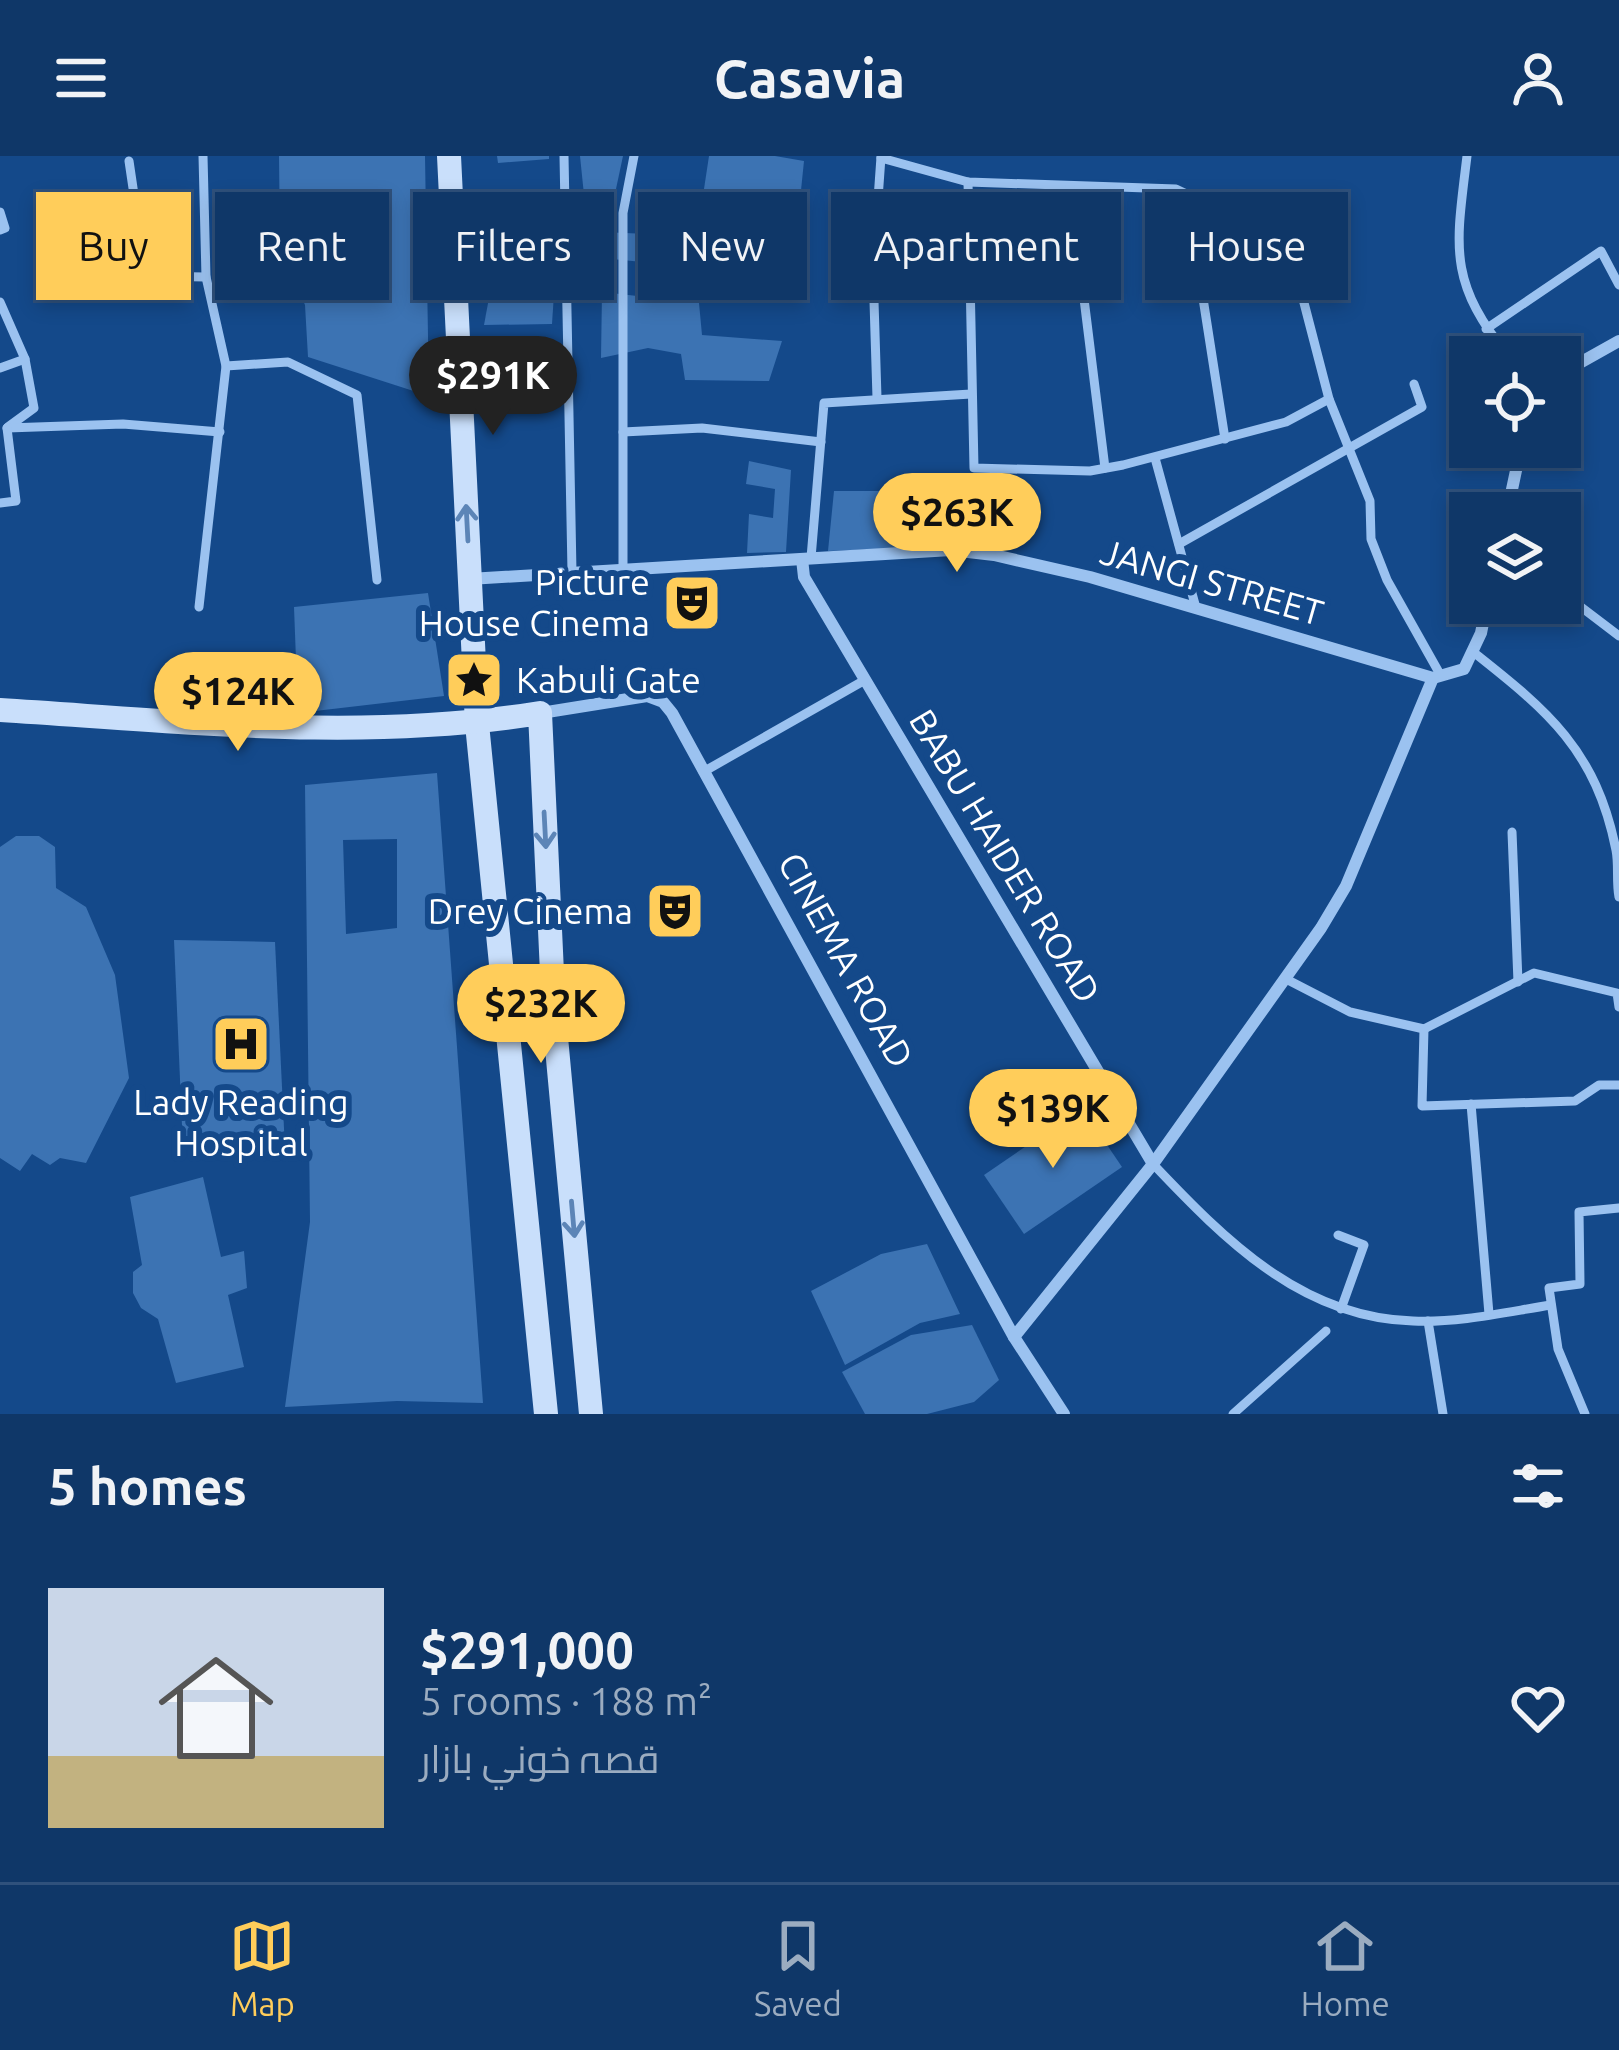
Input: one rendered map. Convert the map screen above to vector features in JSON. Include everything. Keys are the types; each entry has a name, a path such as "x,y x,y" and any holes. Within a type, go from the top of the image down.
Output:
{"street":[{"path":"449,156 477,724 546,1414"},
{"path":"1581,362 1619,340"},
{"name":"JANGI STREET","path":"470,579 951,550 1090,577 1437,677"},
{"name":"BABU HAIDER ROAD","path":"807,558 804,578 1153,1164"},
{"path":"1014,1337 1153,1164 1286,979 1346,886 1437,677 1464,669 1480,624"},
{"name":"CINEMA ROAD","path":"0,710 271,726 477,724 647,696 663,702 1014,1337 1064,1414"},
{"path":"540,713 554,1016 591,1414"}],"lane":[{"path":"199,607 226,366 206,278 203,156"},
{"path":"564,156 572,572"},
{"path":"623,569 623,213 634,156"},
{"path":"1467,156 1458,230 1461,280 1492,336"},
{"path":"877,398 873,269 881,157 968,182 1182,192"},
{"path":"129,161 146,276 206,278"},
{"path":"968,182 974,468 1105,468 1286,422 1329,399"},
{"path":"1070,186 1105,468"},
{"path":"0,212 5,228 0,230"},
{"path":"1486,329 1600,251 1619,285"},
{"path":"1203,300 1225,439"},
{"path":"1303,300 1329,399 1370,501 1371,538 1437,677"},
{"path":"0,302 25,359 34,408 7,428"},
{"path":"0,368 25,359"},
{"path":"226,366 288,362 357,395 376,580"},
{"path":"1179,544 1423,407 1414,384"},
{"path":"807,558 824,403 971,394"},
{"path":"7,428 123,424 220,432"},
{"path":"0,503 16,501 7,428"},
{"path":"623,432 702,428 821,442"},
{"path":"1155,458 1196,608"},
{"path":"1581,607 1619,636"},
{"path":"1472,651 1565,732 1585,760 1618,855 1619,897"},
{"path":"704,772 865,680"},
{"path":"1512,832 1518,982"},
{"path":"1286,979 1350,1012 1424,1029 1534,974 1617,993 1619,1007"},
{"path":"1424,1029 1423,1106 1575,1102 1599,1085 1619,1085"},
{"path":"1471,1104 1490,1314"},
{"name":"BABU HAIDER ROAD","path":"1153,1164 1214,1228 1292,1288 1354,1314 1428,1321 1551,1305"},
{"path":"1585,1414 1558,1349 1549,1288 1580,1284 1579,1212 1619,1208"},
{"path":"1338,1235 1364,1246 1341,1309"},
{"path":"1428,1321 1443,1414"},
{"path":"1233,1414 1326,1331"}],"building":[{"path":"279,156 425,156 426,192 413,192 413,300 427,300 429,396 308,357 303,300 389,300 389,192 279,192"},
{"path":"497,156 549,156 549,159 498,163"},
{"path":"580,156 623,156 614,198 614,192 584,192"},
{"path":"709,156 804,161 801,192 704,192"},
{"path":"614,233 638,234 638,262 614,259"},
{"path":"614,293 638,296 638,300 699,303 702,335 782,341 769,381 685,380 681,354 648,348 601,358 602,300 614,300"},
{"path":"489,300 554,300 552,324 484,325"},
{"path":"749,461 791,470 786,552 747,553 749,514 773,518 775,489 746,484"},
{"path":"834,491 929,491 929,547 828,551"},
{"path":"428,593 444,696 298,713 294,607"},
{"path":"437,773 483,1403 397,1401 285,1407 310,1222 305,785","holes":["397,839 397,928 346,934 343,840"]},
{"path":"16,836 39,836 55,847 56,888 86,907 115,975 129,1078 86,1163 60,1158 50,1165 32,1154 20,1171 0,1158 0,847"},
{"path":"174,940 275,942 285,1149 183,1149"},
{"path":"1082,1108 1122,1167 1024,1234 984,1175"},
{"path":"203,1177 221,1257 244,1251 247,1288 228,1295 244,1367 176,1383 158,1319 141,1308 133,1293 133,1272 142,1265 130,1197"},
{"path":"927,1244 960,1314 920,1323 845,1365 811,1291 881,1254"},
{"path":"972,1325 999,1380 974,1402 927,1414 865,1414 842,1372 911,1335"}],"place":[{"name":"Picture House Cinema","path":"692,603"},
{"name":"Kabuli Gate","path":"474,680"},
{"name":"Drey Cinema","path":"675,911"},
{"name":"Lady Reading Hospital","path":"241,1044"}]}
